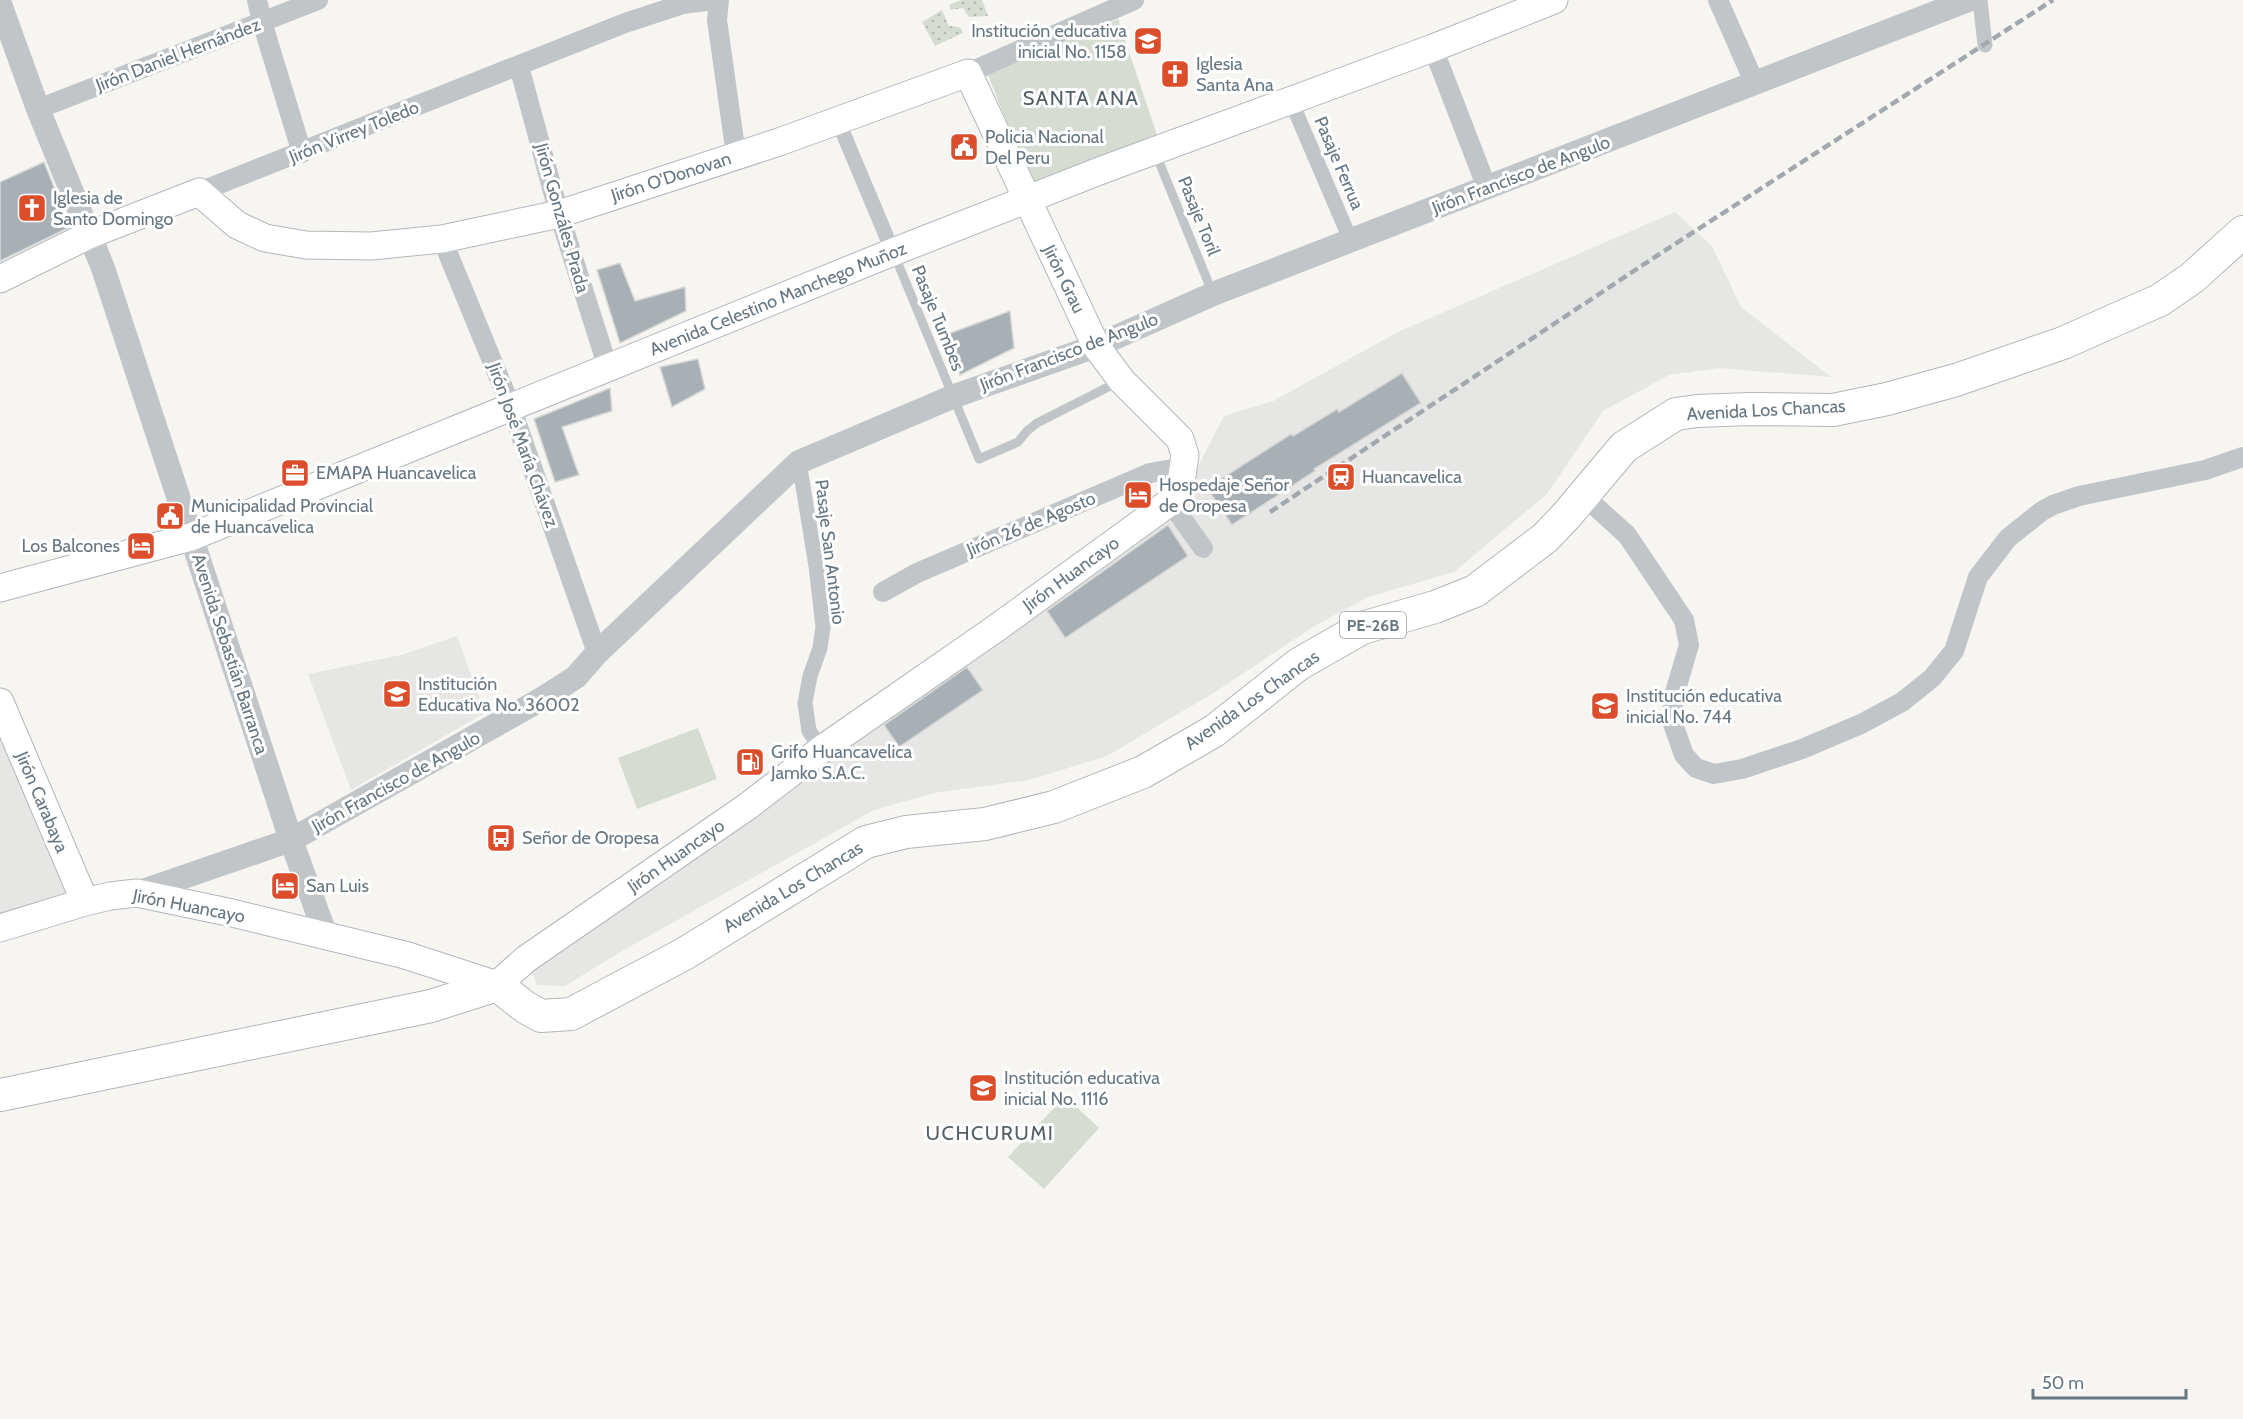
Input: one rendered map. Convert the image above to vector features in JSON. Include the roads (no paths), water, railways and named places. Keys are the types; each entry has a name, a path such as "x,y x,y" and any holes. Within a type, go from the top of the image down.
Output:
{"highway":[{"name":"Avenida Los Chancas","path":"496,985 541,1016 571,1014 684,954 866,842 906,832 985,824 1054,807 1143,772 1214,731 1299,664 1362,628 1435,607 1475,591 1545,538 1584,496 1624,447 1676,414 1740,409 1833,410 1887,399 1956,380 2063,342 2160,300 2192,278 2243,232"},
{"path":"0,1095 431,1006 496,985"}],"main road":[{"name":"Avenida Celestino Manchego Muñoz","path":"0,588 191,537 893,252 1155,151 1433,48 1545,2"},
{"name":"Jirón O'Donovan","path":"199,192 237,225 265,238 306,245 371,246 442,239 559,214 838,121 968,73"},
{"name":"Jirón Grau","path":"968,73 1096,346 1122,381 1180,439 1185,455 1183,467"},
{"name":"Jirón Virrey Toledo","path":"0,279 89,235 199,192"},
{"path":"1170,502 1181,483 1183,467"},
{"name":"Jirón Huancayo","path":"0,928 85,902 137,893 405,955 496,985 526,959 748,806 822,749 995,629 1170,502"},
{"name":"Jirón Carabaya","path":"0,702 85,902"}],"street":[{"path":"257,0 302,153"},
{"name":"Jirón Daniel Hernández","path":"38,109 318,0"},
{"name":"Jirón Virrey Toledo","path":"199,192 625,23 683,4 713,0"},
{"path":"719,0 717,20 736,155"},
{"name":"Jirón O'Donovan","path":"968,73 1103,6 1134,0"},
{"path":"1718,0 1755,84"},
{"name":"Jirón Francisco de Angulo","path":"137,893 291,840 540,700 576,676 597,653 799,462 952,397 1096,346 1213,294 1968,0"},
{"path":"1980,0 1985,45"},
{"name":"Avenida Sebastián Barranca","path":"0,4 38,109 103,268 291,840 326,936"},
{"path":"1433,48 1487,188"},
{"name":"Jirón Gonzáles Prada","path":"519,66 559,214 608,368"},
{"name":"Pasaje Ferrua","path":"1292,100 1351,241"},
{"path":"838,121 893,252"},
{"name":"Jirón José María Chávez","path":"442,239 511,407 597,653"},
{"path":"1584,496 1627,535 1684,620 1689,645 1672,699 1672,721 1684,754 1696,768 1714,774 1742,769 1802,749 1861,724 1910,696 1932,678 1954,651 1978,577 2008,538 2053,505 2079,496 2205,470 2243,457"},
{"name":"Pasaje San Antonio","path":"799,462 816,566 823,627 820,648 810,675 805,703 809,731 822,749"},
{"name":"Jirón 26 de Agosto","path":"883,592 917,573 1150,473 1183,467"},
{"path":"1170,502 1203,548"}],"lane":[{"name":"Pasaje Toril","path":"1155,151 1213,294"},
{"name":"Pasaje Tumbes","path":"893,252 979,459 1018,442 1027,430 1037,423 1122,381"}],"railway":[{"path":"1270,512 1658,255 2053,0"}],"place":[{"name":"Institución educativa inicial No. 1158","path":"1148,41"},
{"name":"Iglesia Santa Ana","path":"1175,74"},
{"name":"Policia Nacional Del Peru","path":"964,147"},
{"name":"Iglesia de Santo Domingo","path":"32,208"},
{"name":"EMAPA Huancavelica","path":"295,473"},
{"name":"Huancavelica","path":"1341,477"},
{"name":"Hospedaje Señor de Oropesa","path":"1138,495"},
{"name":"Municipalidad Provincial de Huancavelica","path":"170,516"},
{"name":"Los Balcones","path":"141,546"},
{"name":"Institución Educativa No. 36002","path":"397,694"},
{"name":"Institución educativa inicial No. 744","path":"1605,706"},
{"name":"Grifo Huancavelica Jamko S.A.C.","path":"750,762"},
{"name":"Señor de Oropesa","path":"501,838"},
{"name":"San Luis","path":"285,886"},
{"name":"Institución educativa inicial No. 1116","path":"983,1088"}],"district":[{"name":"SANTA ANA","path":"1081,98"},
{"name":"UCHCURUMI","path":"990,1133"}]}
